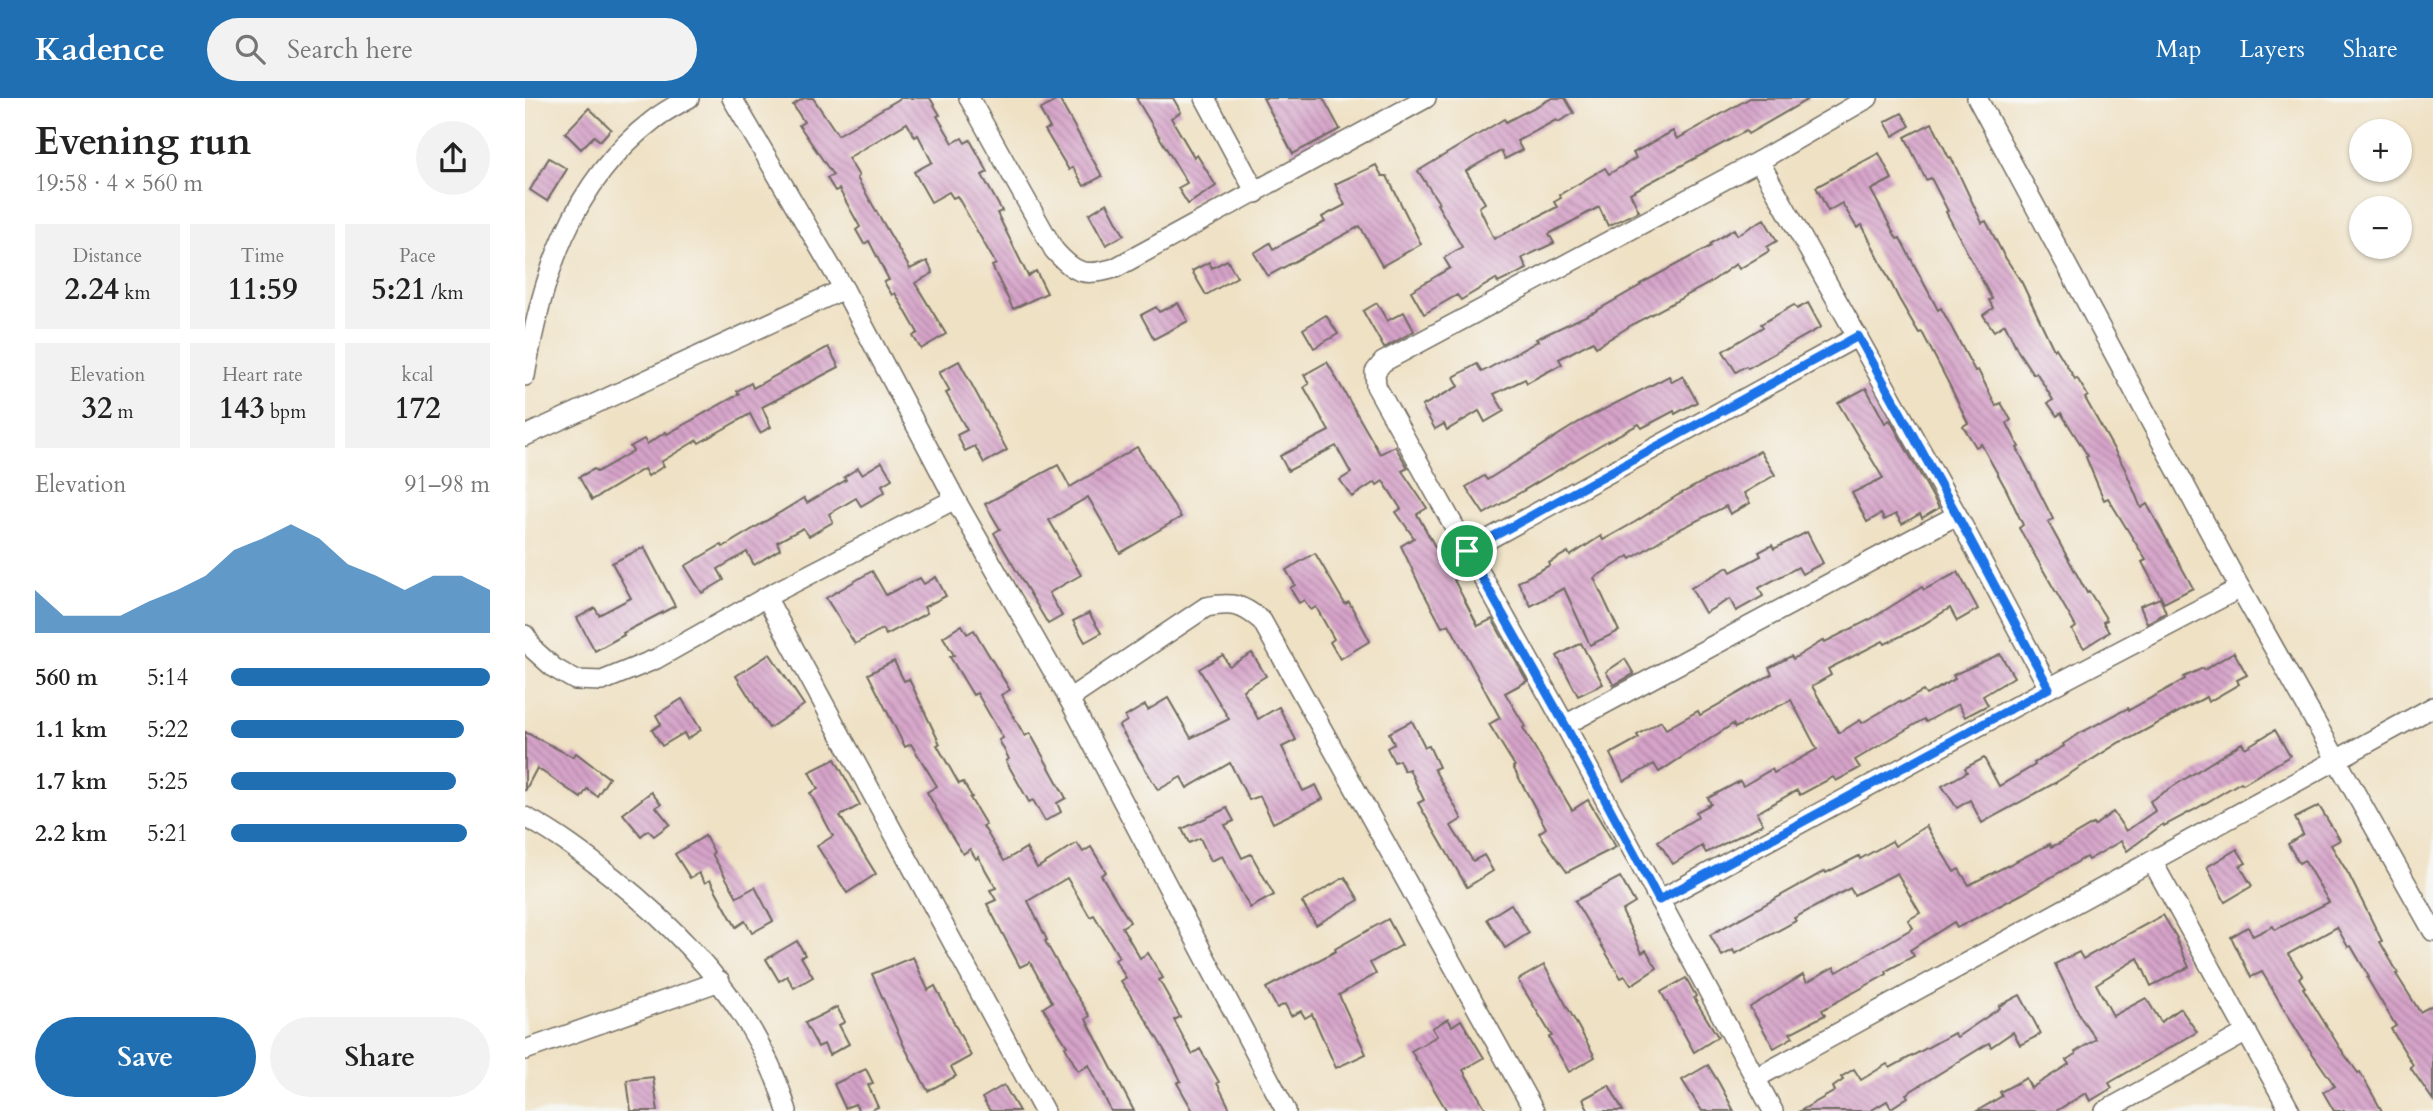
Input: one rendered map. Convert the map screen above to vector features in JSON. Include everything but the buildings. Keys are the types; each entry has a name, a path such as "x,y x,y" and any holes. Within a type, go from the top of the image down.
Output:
{"street":[{"path":"525,376 538,306 550,265 565,229 593,185 632,138 653,119 688,98"},
{"path":"732,98 844,289 955,499 1069,699 1286,1111"},
{"path":"969,98 1054,250 1067,265 1082,274 1115,268 1426,98"},
{"path":"1205,98 1256,193"},
{"path":"1773,1111 1565,725 1376,386 1375,372 1383,362 1759,161 1868,98"},
{"path":"1977,98 2240,588 2433,931"},
{"path":"1759,161 1957,515 2049,688"},
{"path":"525,436 844,289"},
{"path":"1467,551 1858,336"},
{"path":"525,635 534,650 554,668 575,680 602,681 656,659 766,597 955,499"},
{"path":"1565,725 1957,515"},
{"path":"1659,900 2049,688 2240,588"},
{"path":"766,597 1044,1111"},
{"path":"1069,699 1206,607 1227,603 1247,608 1262,621 1534,1111"},
{"path":"1755,1078 2433,707"},
{"path":"525,817 591,860 642,901 720,981 743,1015 765,1056 787,1111"},
{"path":"2153,861 2290,1111"},
{"path":"525,1049 720,981"},
{"path":"2105,1111 2247,1032"}],"route":[{"path":"1858,336 2049,688 1659,900 1467,551 1858,336"}]}
